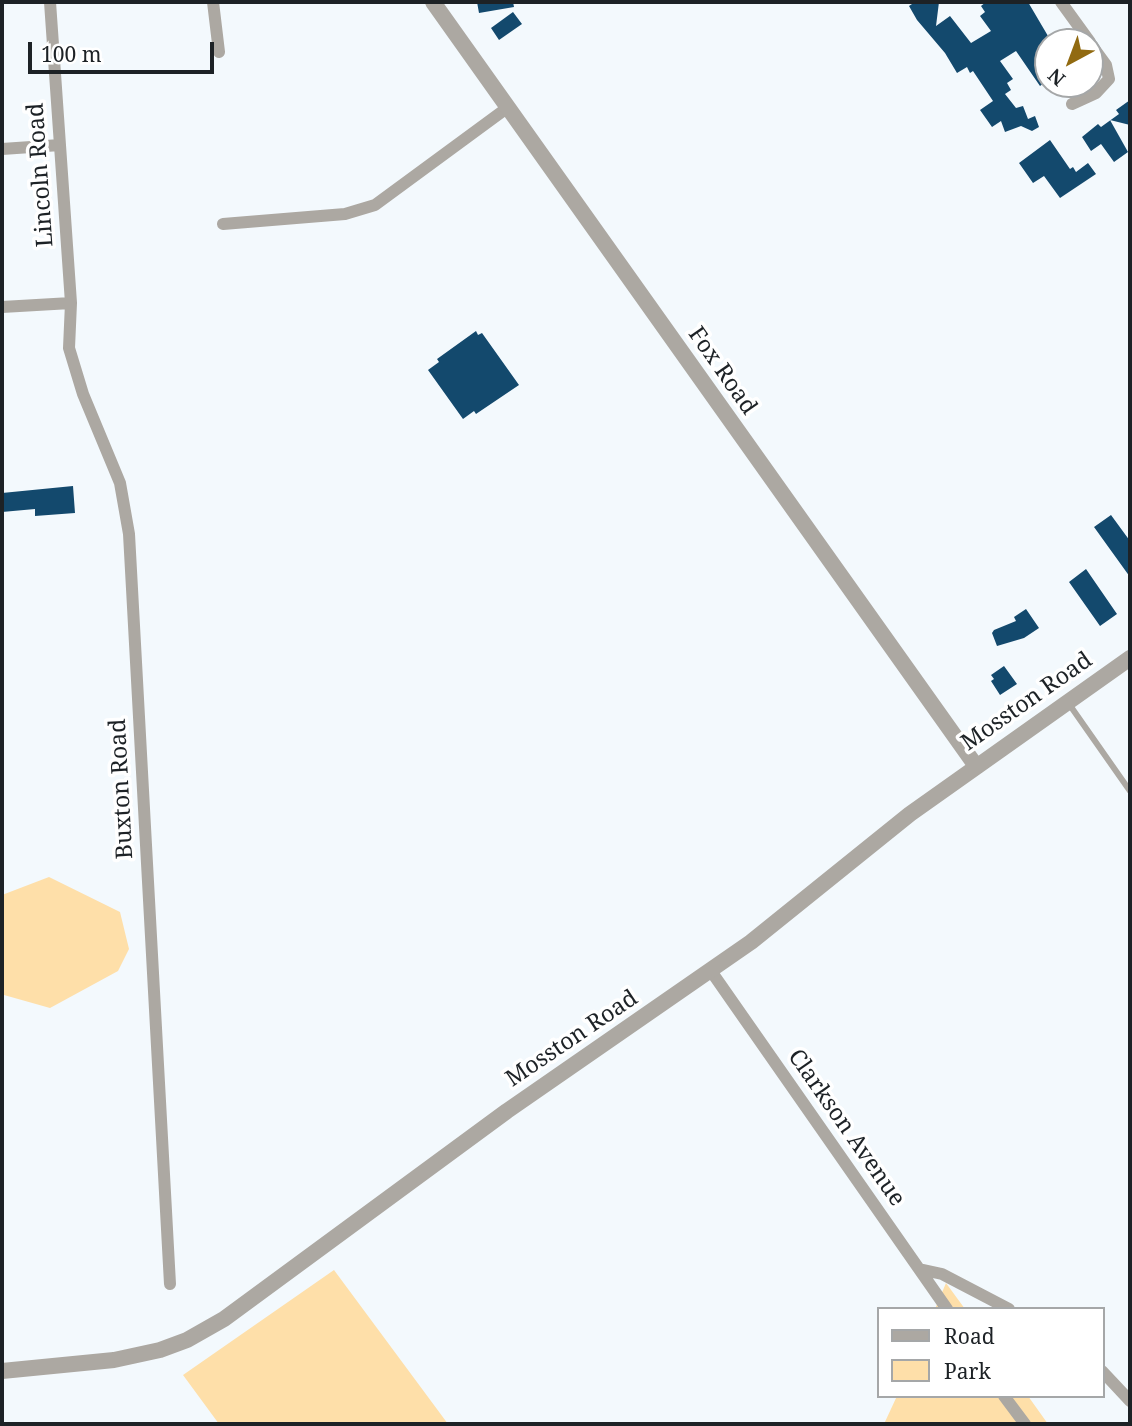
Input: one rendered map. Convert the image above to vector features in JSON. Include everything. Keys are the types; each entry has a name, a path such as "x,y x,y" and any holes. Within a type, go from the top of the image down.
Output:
{"street":[{"name":"Lincoln Road","path":"50,2 71,303"},
{"path":"213,2 219,52"},
{"name":"Fox Road","path":"433,2 976,766"},
{"path":"1061,2 1080,28"},
{"path":"1104,62 1109,79 1104,84"},
{"path":"1072,104 1085,98"},
{"path":"223,224 345,214 375,205 507,108"},
{"path":"2,149 60,145"},
{"path":"2,307 71,303"},
{"name":"Buxton Road","path":"71,303 69,348 83,394 120,483 129,534 170,1284"},
{"name":"Mosston Road","path":"2,1371 114,1360 187,1340 224,1319 507,1111 711,971 909,814 1130,657"},
{"name":"Clarkson Avenue","path":"711,971 946,1307"},
{"path":"919,1269 942,1274 1005,1307"},
{"path":"1104,1373 1130,1401"},
{"path":"1006,1398 1026,1424"}],"lane":[{"path":"1067,701 1130,791"}],"green space":[{"path":"49,877 120,912 129,949 118,971 50,1008 4,995 2,989 2,895"},
{"path":"334,1270 448,1424 219,1424 183,1375"},
{"path":"946,1283 964,1307 936,1307"},
{"path":"896,1398 1029,1398 1048,1424 884,1424"}],"building":[{"path":"477,2 513,2 514,7 479,13"},
{"path":"915,2 939,2 936,26 950,16 971,43 991,31 980,16 985,12 981,6 986,2 1028,2 1043,28 1034,28 1034,77 1016,51 1000,61 1013,79 1007,83 1011,90 1005,94 1016,108 1023,106 1028,119 1035,116 1039,127 1032,131 1021,126 1005,132 1001,121 992,127 980,110 993,101 973,71 970,73 967,67 957,73 909,6"},
{"path":"513,12 522,24 499,40 491,28"},
{"path":"1130,100 1130,125 1111,120 1119,114 1116,110"},
{"path":"1110,120 1128,152 1114,162 1101,144 1091,151 1082,137 1098,124 1101,127"},
{"path":"1050,140 1070,169 1073,167 1076,172 1088,163 1096,174 1060,198 1044,176 1033,183 1019,163"},
{"path":"476,331 478,335 482,333 519,385 476,414 474,411 463,419 428,370 439,362 437,359"},
{"path":"73,486 75,513 35,516 35,509 2,512 2,493"},
{"path":"1111,515 1130,541 1130,577 1094,527"},
{"path":"1086,569 1117,614 1100,626 1069,582"},
{"path":"1026,609 1039,628 1024,638 997,646 992,633 994,630 1016,621 1014,617"},
{"path":"1004,666 1017,684 1000,695 991,681 994,679 991,675"}]}
